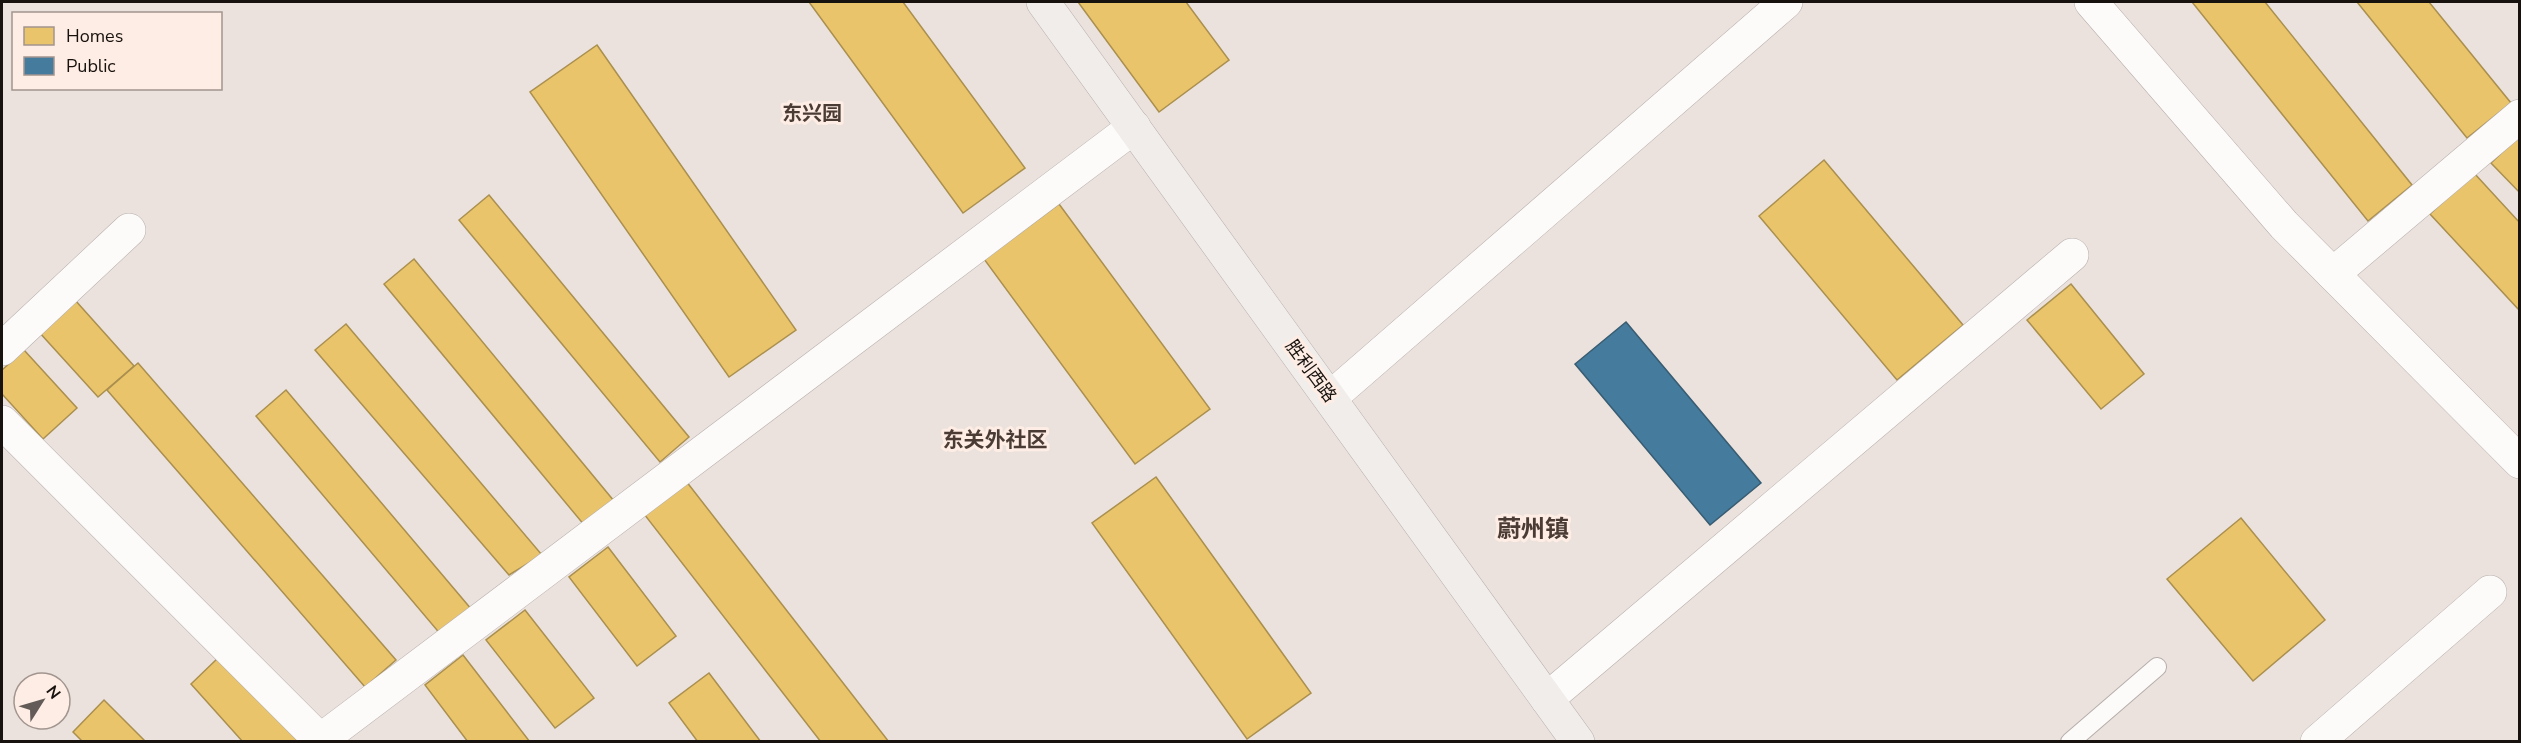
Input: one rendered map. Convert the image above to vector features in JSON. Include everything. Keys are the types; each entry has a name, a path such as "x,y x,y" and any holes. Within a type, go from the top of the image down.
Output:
{"main road":[{"name":"胜利西路","path":"1043,2 1578,741"}],"street":[{"path":"1330,398 1786,2"},
{"path":"2091,2 2284,225 2520,462"},
{"path":"2333,274 2520,116"},
{"path":"2,422 320,741 1134,127"},
{"path":"2,349 129,230"},
{"path":"1547,699 2072,255"},
{"path":"2318,741 2490,592"}],"lane":[{"path":"2070,741 2157,667"}],"building: Homes":[{"path":"809,2 903,2 1025,168 963,213"},
{"path":"1078,2 1186,2 1229,60 1159,112"},
{"path":"2192,2 2265,2 2412,185 2368,221"},
{"path":"2357,2 2429,2 2511,103 2467,138"},
{"path":"597,45 796,330 729,377 530,92"},
{"path":"2520,135 2520,193 2491,163"},
{"path":"1824,160 1963,325 1897,380 1759,216"},
{"path":"2474,173 2520,223 2520,311 2430,214"},
{"path":"489,195 689,437 660,462 459,220"},
{"path":"1059,204 1210,409 1135,464 984,259"},
{"path":"414,259 614,501 585,526 384,284"},
{"path":"2071,284 2144,374 2101,409 2027,320"},
{"path":"75,300 134,366 98,397 39,332"},
{"path":"346,324 542,555 509,575 315,350"},
{"path":"24,350 77,408 43,439 2,394 2,370"},
{"path":"138,363 396,660 365,687 107,390"},
{"path":"286,390 472,610 442,636 256,416"},
{"path":"1156,477 1311,693 1247,739 1092,523"},
{"path":"686,481 889,742 821,742 644,514"},
{"path":"2241,518 2325,620 2253,681 2167,579"},
{"path":"608,547 676,636 637,666 569,577"},
{"path":"525,610 594,698 555,728 486,640"},
{"path":"463,655 530,742 468,742 425,685"},
{"path":"220,656 299,742 243,742 191,684"},
{"path":"709,673 761,742 698,742 669,703"},
{"path":"104,700 146,742 83,742 73,732"}],"building: Public":[{"path":"1626,322 1761,483 1710,525 1575,364"}],"district":[{"name":"东兴园","path":"812,113"},
{"name":"东关外社区","path":"995,440"},
{"name":"蔚州镇","path":"1533,529"}]}
